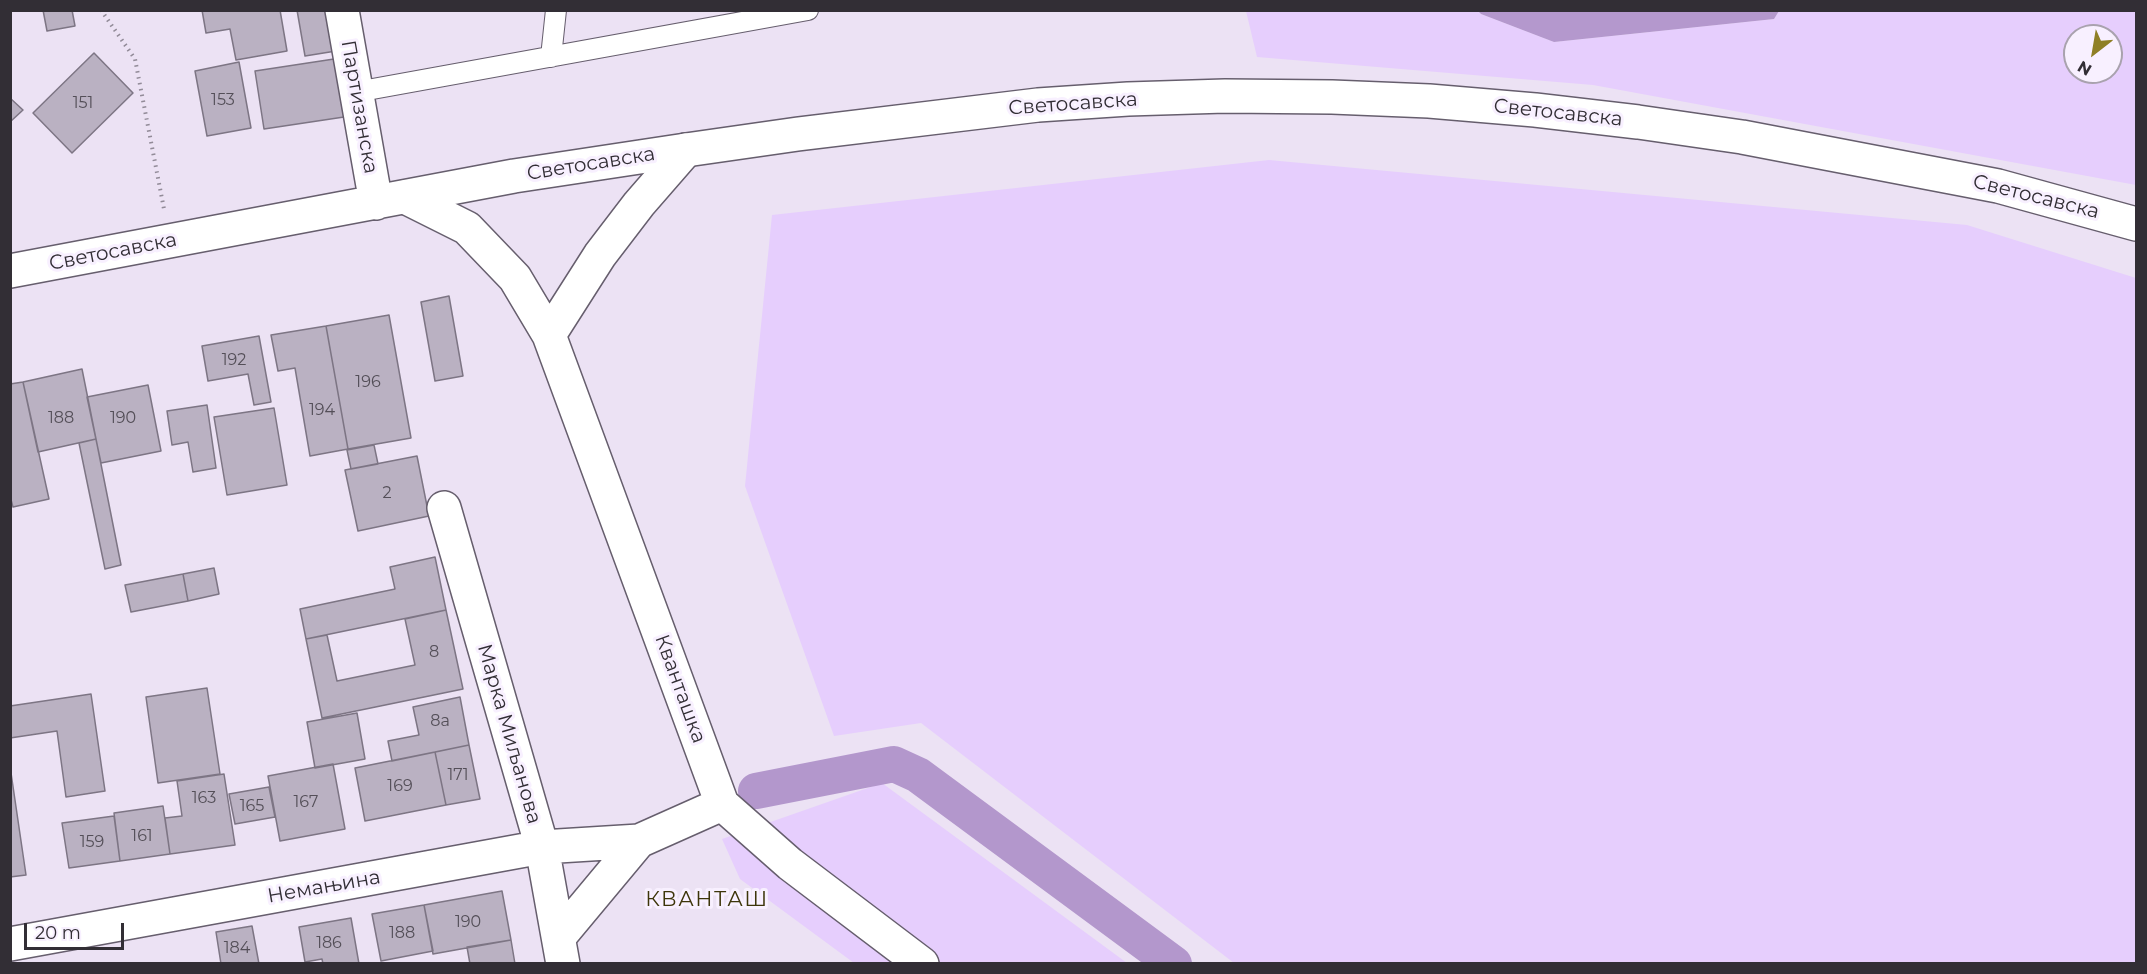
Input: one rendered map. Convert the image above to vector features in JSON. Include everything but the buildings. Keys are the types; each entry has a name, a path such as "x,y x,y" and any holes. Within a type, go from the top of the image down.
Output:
{"street":[{"name":"Партизанска","path":"342,10 356,92 391,200"},
{"name":"Светосавска","path":"10,271 514,176 798,134 1038,105 1128,99 1237,96 1429,101 1535,110 1743,137 1998,186 2136,224"},
{"path":"549,335 600,255 639,204 686,150"},
{"name":"Кванташка","path":"391,200 467,228 514,278 549,335 722,804 790,864 922,963"},
{"name":"Марка Миљанова","path":"444,507 542,847 561,950"},
{"name":"Немањина","path":"10,944 542,847 639,842 722,804"},
{"name":"Немањина","path":"561,950 639,842"}],"lane":[{"path":"551,57 556,10"},
{"path":"356,92 808,10"}],"path":[{"path":"101,10 135,59 170,241"}],"shaded area":[{"path":"1246,11 1478,11 1554,42 1774,19 1779,11 2136,11 2136,185 1593,85 1257,57"},
{"path":"1478,11 1779,11 1774,19 1554,42"},
{"path":"1269,160 1967,225 2136,278 2136,963 1234,963 921,723 834,736 745,486 772,215"},
{"path":"882,783 1127,963 854,963 740,879 722,839"}],"waterway":[{"path":"756,791 894,764 918,775 1174,964"}],"district":[{"name":"КВАНТАШ","path":"707,900"}]}
